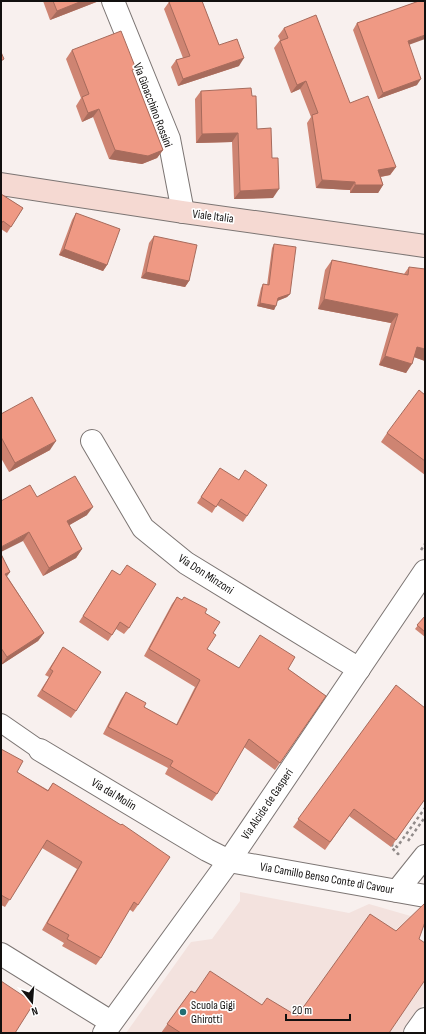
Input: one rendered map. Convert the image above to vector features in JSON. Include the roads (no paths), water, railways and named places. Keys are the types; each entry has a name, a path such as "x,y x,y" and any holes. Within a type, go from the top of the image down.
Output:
{"main road":[{"name":"Viale Italia","path":"1,184 183,212 230,217 425,246"}],"street":[{"name":"Via Gioacchino Rossini","path":"113,1 169,139 183,212"},
{"name":"Via Don Minzoni","path":"92,440 143,528 186,563 359,669"},
{"name":"Via Alcide de Gasperi","path":"108,1027 229,861 425,571"},
{"name":"Via dal Molin","path":"1,723 40,750 207,850 229,861"},
{"path":"397,891 425,856"},
{"name":"Via Camillo Benso Conte di Cavour","path":"229,861 425,896"},
{"path":"1,954 108,1027"},
{"path":"415,1033 425,1019"}],"place":[{"name":"Scuola Gigi Ghirotti","path":"183,1012"}]}
